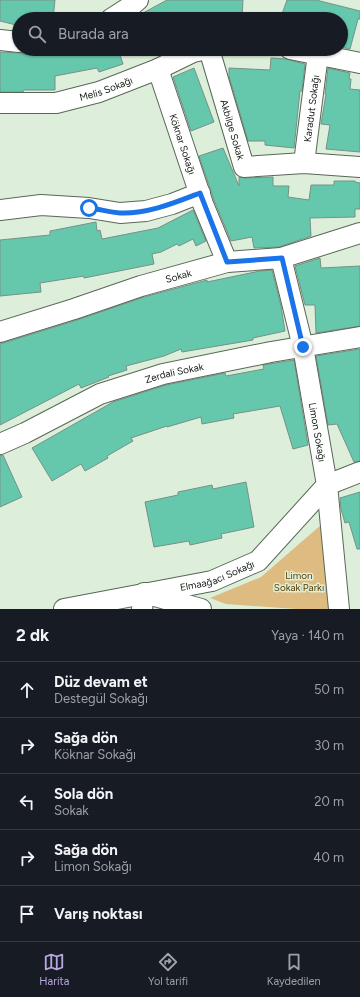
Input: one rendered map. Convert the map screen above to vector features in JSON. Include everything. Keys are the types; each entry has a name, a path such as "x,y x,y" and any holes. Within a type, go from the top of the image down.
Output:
{"street":[{"path":"122,12 138,0"},
{"path":"0,40 12,41"},
{"name":"Melis Sokağı","path":"0,103 56,103 99,92 158,69 185,56"},
{"name":"Akbilge Sokak","path":"210,56 244,167 304,163 360,167"},
{"name":"Karadut Sokağı","path":"304,163 318,56"},
{"path":"327,56 360,63"},
{"name":"Köknar Sokağı","path":"158,69 200,193 227,262"},
{"path":"0,210 41,205 89,208 120,213 146,211 172,204 200,193"},
{"name":"Sokak","path":"0,332 141,286 227,262 282,258 360,233"},
{"name":"Limon Sokağı","path":"282,258 303,347 327,485 339,609"},
{"name":"Zerdali Sokak","path":"0,444 100,394 163,374 271,352 360,337"},
{"name":"Elmaağacı Sokağı","path":"64,609 143,601 212,581 258,561 327,485 360,472"},
{"path":"143,601 200,609"}],"green space":[{"name":"Limon Sokak Parkı","path":"322,524 330,609 296,609 226,604 210,598 261,577"}],"building":[{"path":"0,0 55,0 54,12 12,12 12,24 0,21"},
{"path":"167,0 243,0 242,12 145,12"},
{"path":"287,0 316,0 360,11 360,19 358,19 350,49 348,49 348,12 283,12"},
{"path":"0,52 12,53 12,56 120,56 123,64 99,72 97,68 55,76 55,90 0,92"},
{"path":"271,58 286,59 305,64 302,91 300,91 294,148 265,145 265,141 248,141 229,76 229,68 270,70"},
{"path":"194,68 214,122 191,131 173,77"},
{"path":"328,68 350,73 350,89 360,90 360,152 326,149 330,125 321,124 326,94"},
{"path":"223,148 239,186 239,177 273,177 273,186 289,186 288,197 309,200 311,185 334,185 334,181 355,181 360,183 360,209 355,209 355,217 310,218 311,236 279,247 254,248 252,237 231,241 214,200 199,156"},
{"path":"193,210 206,241 196,246 193,239 179,246 177,244 161,252 152,254 154,264 84,278 84,276 40,283 41,292 0,296 0,240 50,235 50,231 96,222 97,231 100,230 102,239 158,228"},
{"path":"320,258 321,268 360,266 360,326 316,333 315,305 305,305 295,266"},
{"path":"272,270 281,306 285,331 253,338 253,340 182,352 181,349 164,356 126,366 127,370 108,376 109,377 81,388 79,384 0,425 0,344 144,297 207,280 207,282"},
{"path":"360,349 360,461 354,462 337,424 328,425 316,356"},
{"path":"294,360 308,445 293,449 280,406 233,414 234,418 202,424 201,417 167,426 131,438 133,441 85,471 81,464 52,481 32,448 113,402 166,385 225,373 226,376 264,369 263,365"},
{"path":"0,455 3,455 22,497 0,507"},
{"path":"246,482 254,527 221,534 222,538 190,545 189,541 154,547 145,502 178,495 178,492 212,485 213,489"},
{"path":"360,492 360,549 357,549 349,522 345,523 340,498"}],"route":[{"path":"89,208 120,213 146,211 172,204 200,193 203,204 227,262 282,258 303,347"}]}
